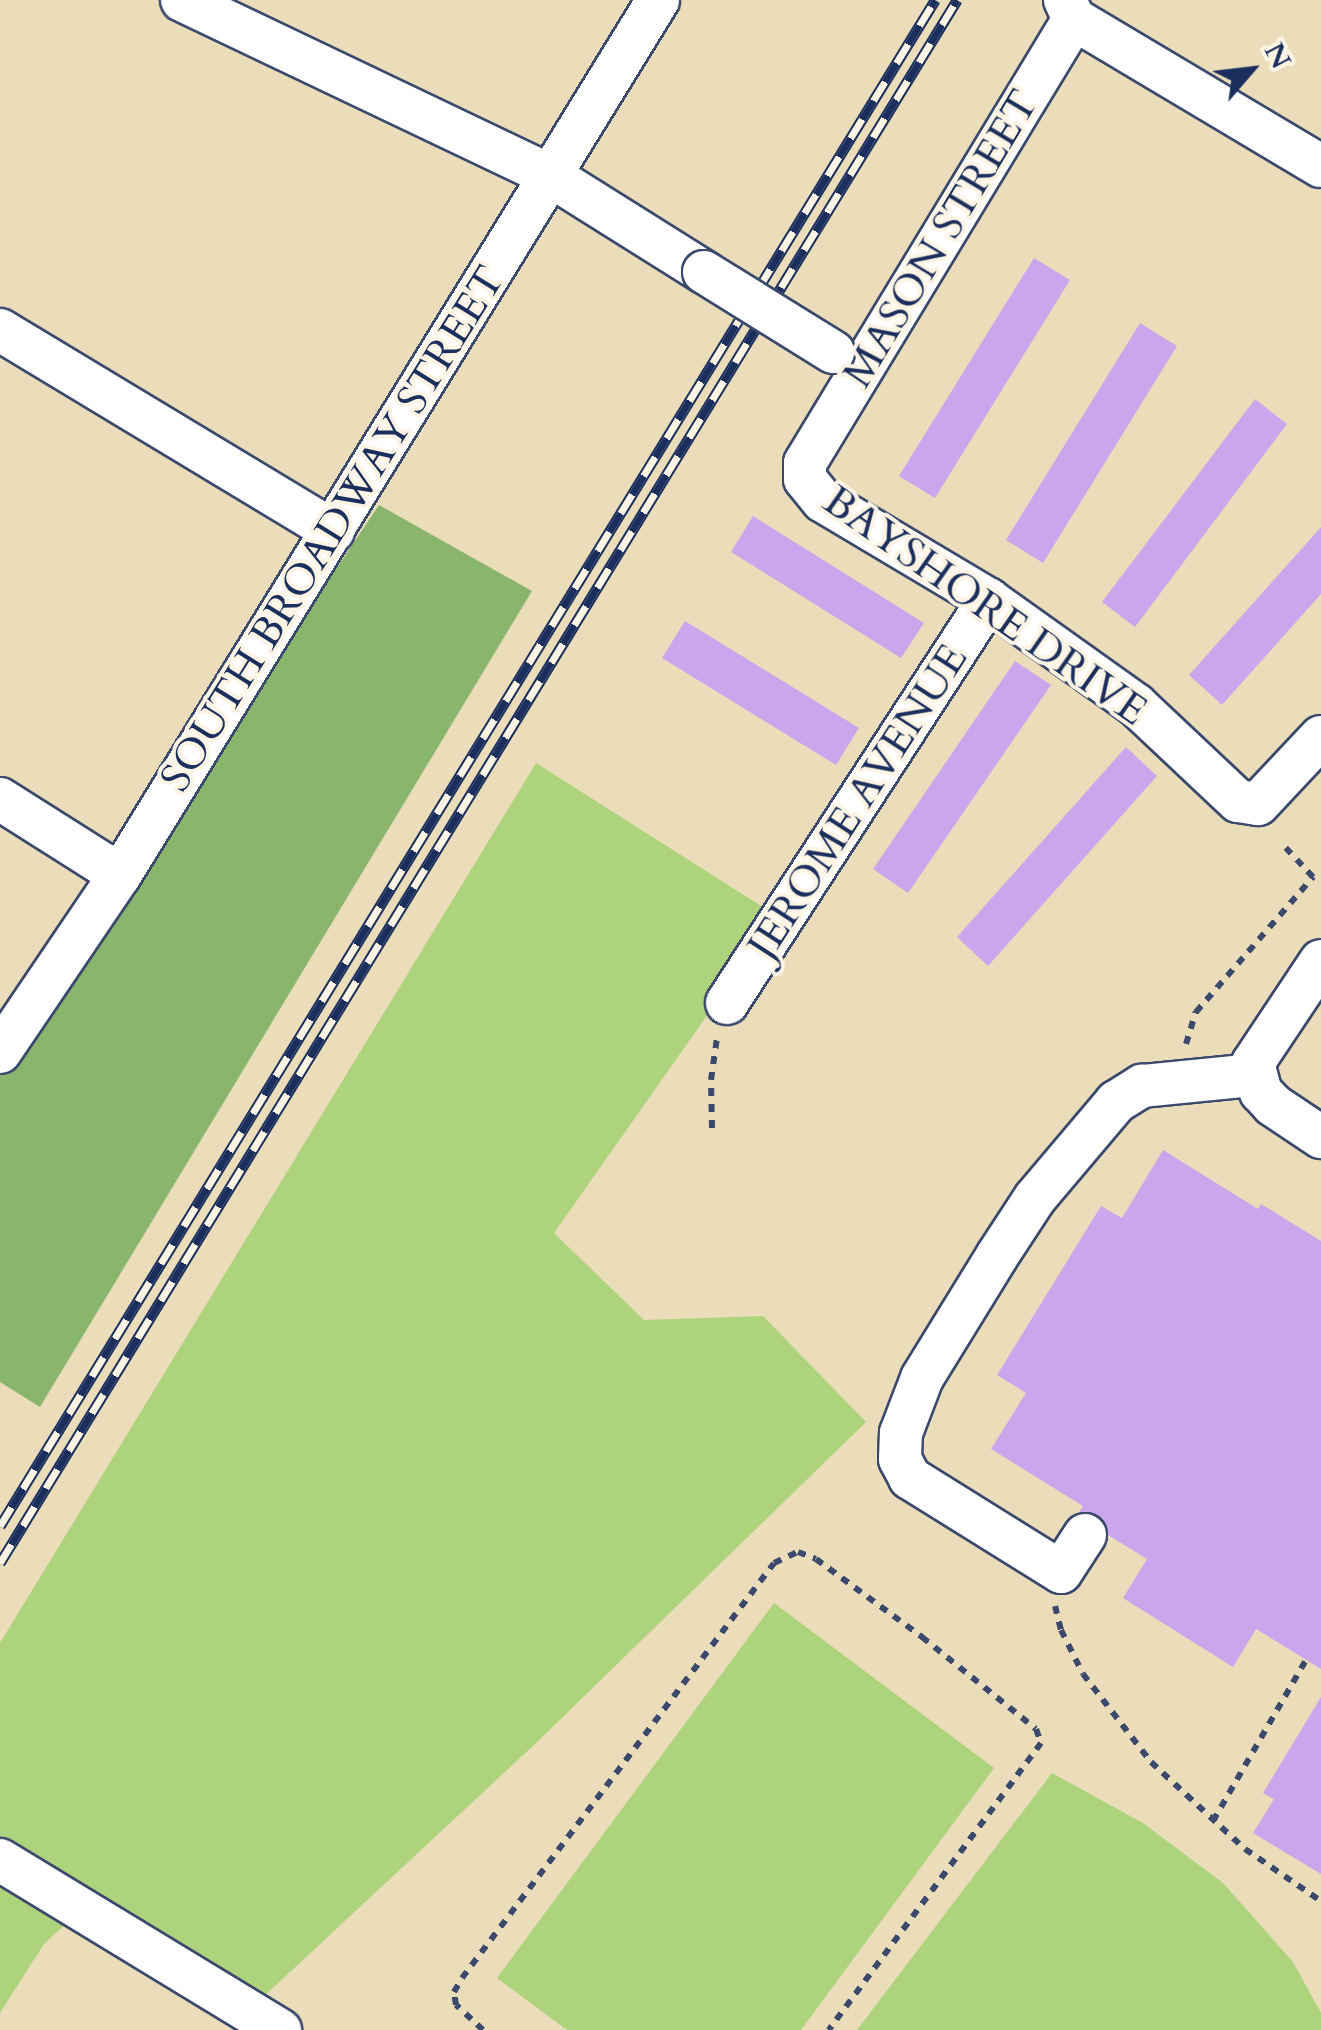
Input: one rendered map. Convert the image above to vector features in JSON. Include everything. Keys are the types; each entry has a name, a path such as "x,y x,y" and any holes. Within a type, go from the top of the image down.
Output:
{"street":[{"path":"182,0 550,176 847,362"},
{"name":"SOUTH BROADWAY STREET","path":"0,1052 120,874 658,0"},
{"path":"1070,9 1321,166"},
{"name":"MASON STREET","path":"806,479 804,463 847,362 1070,9"},
{"path":"0,330 333,532"},
{"name":"BAYSHORE DRIVE","path":"806,479 823,501 988,600 1136,705 1238,801 1258,804 1321,738"},
{"name":"JEROME AVENUE","path":"728,1004 988,600"},
{"path":"4,809 120,874"},
{"path":"1321,961 1253,1063 1253,1075 1273,1106 1321,1137"},
{"path":"1085,1535 1061,1572 910,1478 900,1459 902,1433 922,1378 1035,1198 1116,1102 1142,1086 1253,1075"},
{"path":"0,1860 280,2030"}],"path":[{"path":"1186,1050 1196,1012 1313,877 1286,848"},
{"path":"712,1128 710,1080 728,1004"},
{"path":"483,2030 456,2005 454,1992 462,1978 774,1562 798,1552 816,1559 922,1637 1036,1729 1041,1743 829,2030"},
{"path":"1061,1572 1054,1586 1053,1601 1061,1630 1083,1674 1151,1762 1245,1850 1321,1900"},
{"path":"1213,1822 1306,1660"}],"green space":[{"path":"379,505 532,591 40,1407 0,1382 0,1070"},
{"path":"536,763 777,916 554,1233 644,1320 763,1316 866,1422 535,1744 248,2011 81,1910 44,1944 0,2013 0,1643"},
{"path":"774,1603 994,1768 801,2030 567,2030 497,1978"},
{"path":"1052,1773 1143,1823 1223,1883 1293,1962 1321,2013 1321,2030 857,2030"}],"building":[{"path":"1034,258 1070,280 935,498 899,476"},
{"path":"1140,323 1177,346 1043,563 1006,540"},
{"path":"1255,399 1287,424 1135,627 1102,602"},
{"path":"753,516 924,623 901,658 731,552"},
{"path":"1321,527 1321,594 1222,705 1189,675"},
{"path":"685,621 859,728 836,765 662,658"},
{"path":"1015,661 1051,685 908,893 873,869"},
{"path":"1126,747 1157,776 988,966 957,937"},
{"path":"1163,1150 1258,1209 1261,1204 1321,1241 1321,1669 1256,1629 1233,1667 1123,1598 1147,1559 1077,1516 1083,1506 991,1449 1026,1393 997,1375 1101,1206 1122,1218"},
{"path":"1321,1697 1321,1874 1253,1833 1274,1799 1263,1793"}],"railway":[{"path":"0,1526 935,0"},
{"path":"0,1563 957,0"}]}
